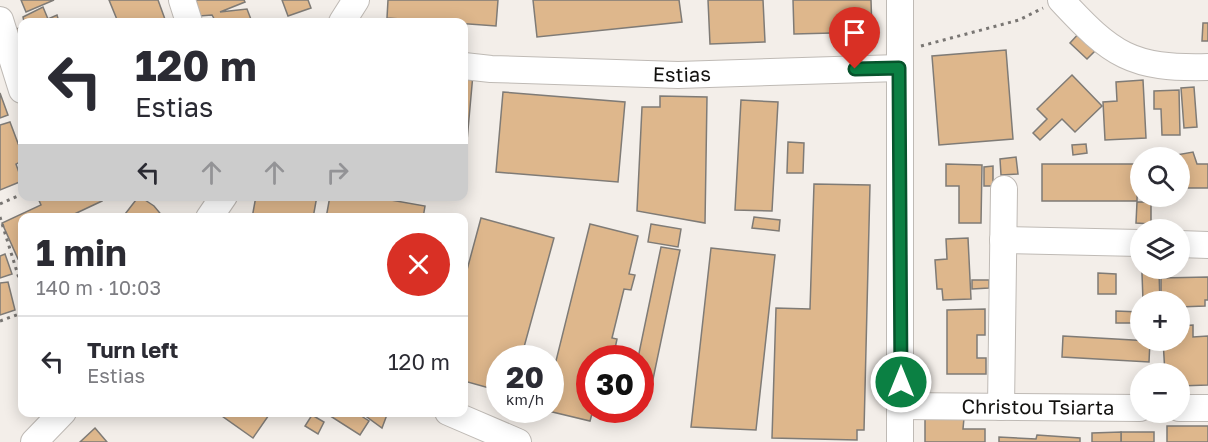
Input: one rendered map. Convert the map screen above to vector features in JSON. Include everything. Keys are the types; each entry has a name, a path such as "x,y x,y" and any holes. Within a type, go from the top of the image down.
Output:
{"street":[{"path":"182,0 188,18"},
{"path":"345,18 356,0"},
{"path":"900,0 900,442"},
{"path":"1055,2 1112,48 1137,62 1171,68 1208,67"},
{"path":"0,20 18,77"},
{"name":"Estias","path":"468,66 678,75 899,60"},
{"path":"1001,407 1004,189"},
{"path":"1004,240 1130,243"},
{"path":"1190,244 1208,245"},
{"name":"Christou Tsiarta","path":"900,406 1130,408"},
{"path":"1190,408 1208,408"},
{"path":"34,442 58,417"},
{"path":"460,417 518,442"}],"path":[{"path":"899,60 1019,20 1055,2"},
{"path":"0,204 18,196"},
{"path":"0,217 18,275"},
{"path":"0,321 18,314"}],"building":[{"path":"21,0 54,0 26,12"},
{"path":"109,0 158,0 165,18 116,18"},
{"path":"196,0 244,0 245,2 220,12 247,9 250,18 214,18 212,15 199,16"},
{"path":"282,0 308,0 311,8 288,16"},
{"path":"388,0 498,0 496,26 468,24 468,18 387,18"},
{"path":"533,0 679,0 682,22 537,37"},
{"path":"708,0 763,0 765,42 710,44"},
{"path":"793,0 871,0 872,32 794,34"},
{"path":"43,7 48,18 23,18"},
{"path":"1203,23 1208,23 1208,41 1202,41"},
{"path":"1081,31 1098,48 1087,59 1070,43"},
{"path":"1006,50 1013,139 939,145 932,56"},
{"path":"468,73 473,74 468,130"},
{"path":"1072,75 1102,106 1075,132 1062,119 1040,140 1033,133 1047,119 1037,109"},
{"path":"1143,80 1146,138 1105,140 1103,102 1117,101 1116,82"},
{"path":"1194,87 1197,127 1184,128 1181,88"},
{"path":"1179,90 1180,135 1162,135 1161,109 1154,109 1154,91"},
{"path":"503,92 625,102 618,182 496,172"},
{"path":"0,93 8,115 0,118"},
{"path":"660,96 707,97 705,223 637,211 642,107 660,107"},
{"path":"741,100 778,102 772,211 735,210"},
{"path":"10,122 18,143 18,163 16,164 18,183 0,190 0,125"},
{"path":"788,142 804,143 803,173 787,173"},
{"path":"1086,144 1087,153 1073,155 1072,145"},
{"path":"1193,152 1197,164 1208,164 1208,188 1190,188 1190,153"},
{"path":"1016,157 1018,174 1001,175 1000,159"},
{"path":"946,164 982,165 981,223 959,223 959,186 946,186"},
{"path":"1042,164 1130,164 1130,201 1042,201"},
{"path":"993,166 993,186 984,186 984,167"},
{"path":"814,184 870,185 864,430 857,430 857,440 772,438 776,308 810,309"},
{"path":"39,201 102,201 77,213 24,213 41,205"},
{"path":"135,201 146,201 160,213 126,213"},
{"path":"255,201 316,201 314,213 253,213"},
{"path":"329,201 396,201 425,206 424,213 327,213"},
{"path":"1137,207 1151,207 1151,219 1136,219"},
{"path":"18,216 18,259 2,223"},
{"path":"754,217 780,220 779,231 752,228"},
{"path":"481,218 554,238 525,345 486,345 486,387 468,382 468,266"},
{"path":"590,224 638,236 629,274 635,275 631,290 624,289 612,338 617,339 616,345 576,345 576,418 564,415 564,345 560,345"},
{"path":"651,224 681,229 678,247 648,242"},
{"path":"968,238 971,299 943,300 942,289 937,289 935,260 947,259 946,239"},
{"path":"661,247 680,250 654,375 654,345 641,345"},
{"path":"711,248 775,255 756,430 691,427"},
{"path":"5,254 12,274 0,278 0,256"},
{"path":"1098,273 1116,274 1116,294 1098,294"},
{"path":"1208,277 1208,300 1205,300 1205,306 1190,307 1190,291 1161,291 1161,279"},
{"path":"1142,279 1159,279 1160,291 1143,291"},
{"path":"972,280 989,280 989,288 972,289"},
{"path":"8,282 15,310 0,315 0,283"},
{"path":"985,309 985,335 977,335 977,358 986,358 986,374 947,374 947,310"},
{"path":"1116,311 1130,312 1130,323 1116,323"},
{"path":"1190,325 1193,325 1193,337 1208,336 1208,385 1190,386 1190,363 1164,363 1164,351 1190,351"},
{"path":"1063,336 1130,340 1130,351 1150,351 1149,362 1062,357"},
{"path":"223,417 268,417 253,438"},
{"path":"311,417 324,422 318,434 305,426"},
{"path":"332,417 363,417 369,421 360,435"},
{"path":"367,417 386,417 382,428"},
{"path":"925,417 964,418 963,429 985,429 985,442 925,442"},
{"path":"1167,426 1208,426 1208,442 1167,442"},
{"path":"95,428 107,442 80,442"},
{"path":"1121,432 1154,432 1154,442 1121,442"},
{"path":"1121,432 1121,442 1092,442 1092,433"},
{"path":"1037,435 1080,438 1080,442 999,442 999,437 1036,439"}],"route":[{"path":"855,69 899,68 901,382"}]}
